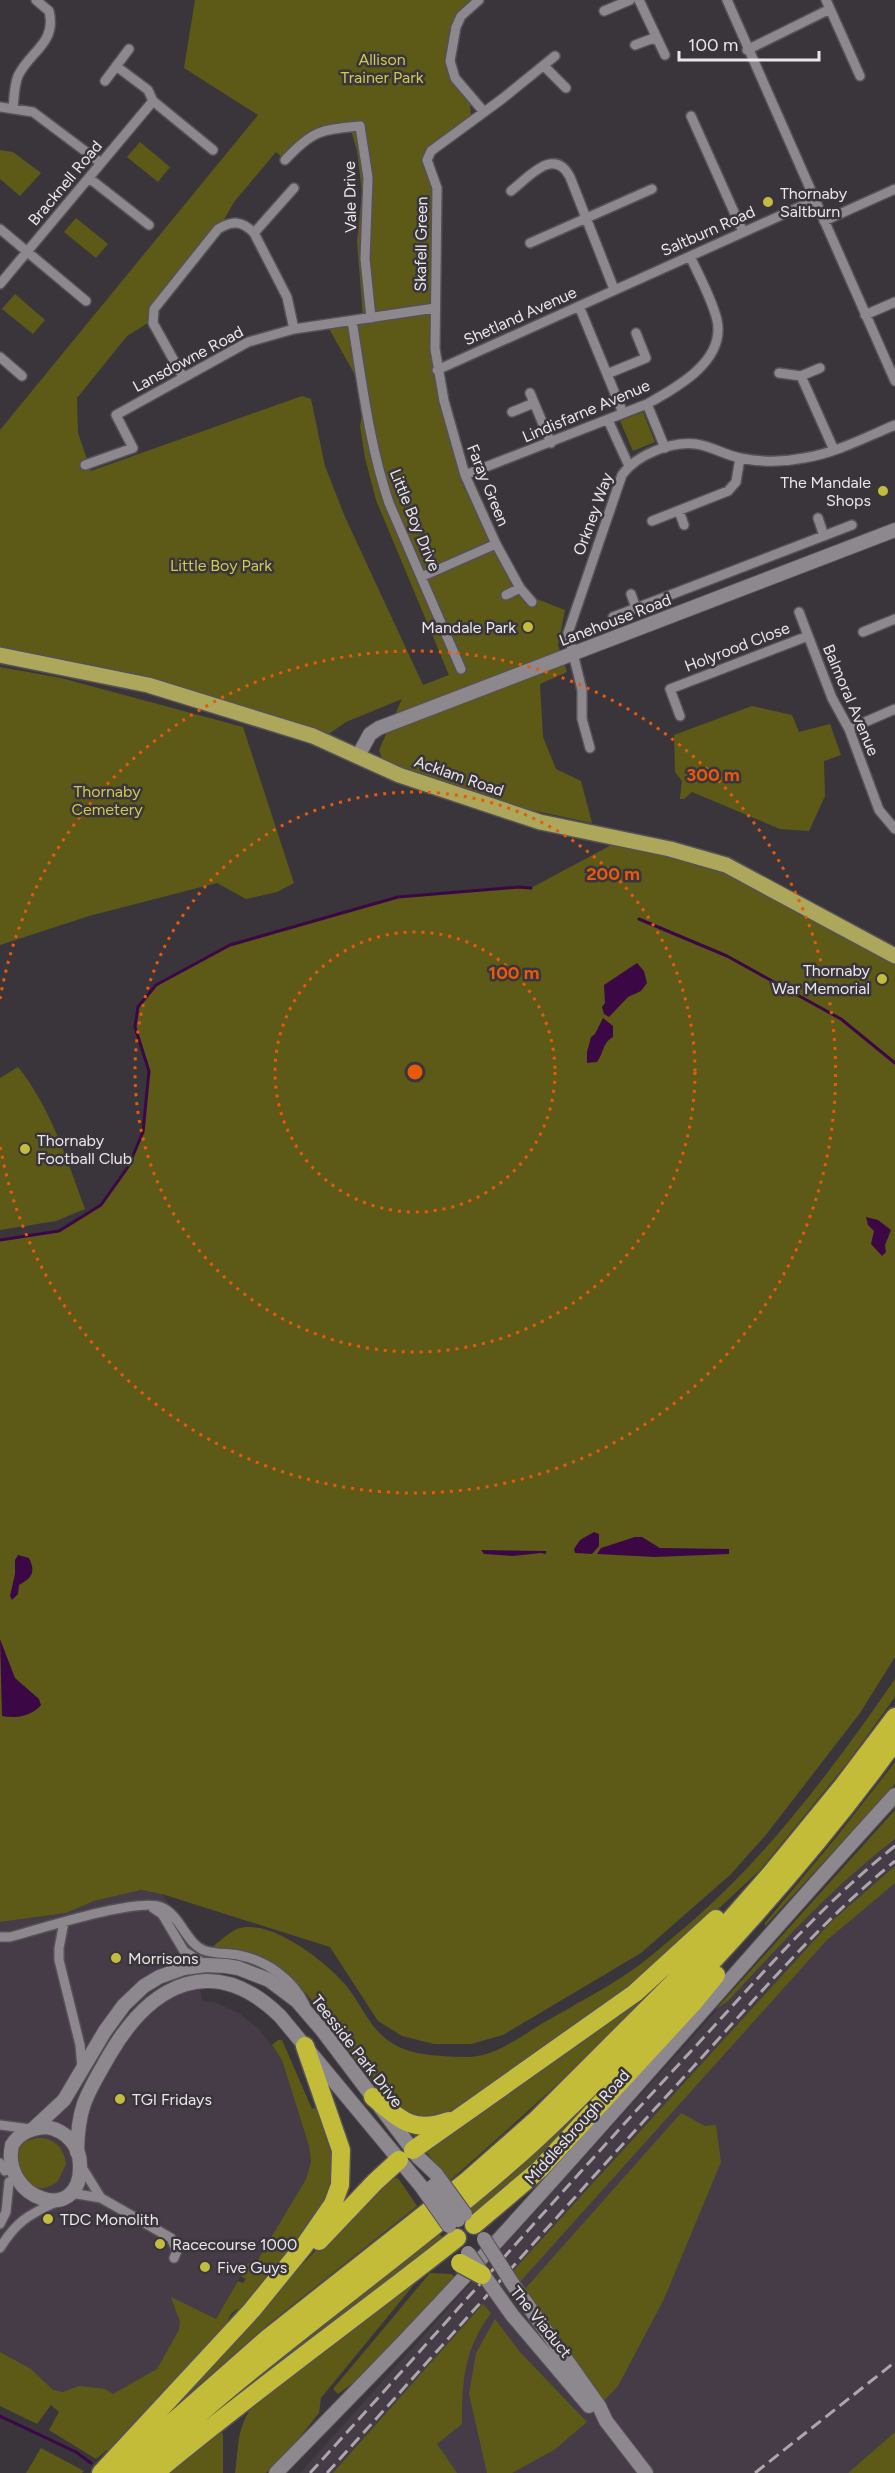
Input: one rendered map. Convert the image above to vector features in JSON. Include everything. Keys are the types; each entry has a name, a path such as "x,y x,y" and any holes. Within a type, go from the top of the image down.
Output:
{"highway":[{"path":"115,2473 268,2338 450,2194 536,2120 688,1968 804,1834 895,1717"},
{"path":"135,2473 168,2440 299,2331 476,2192 551,2126 700,1976 785,1879 895,1741"},
{"path":"101,2473 276,2282 305,2256 360,2197 456,2119 635,1993 681,1953 768,1866 804,1834"},
{"path":"155,2473 242,2402 318,2346 524,2185 581,2127 693,2003 762,1917 785,1879"},
{"path":"276,2282 333,2204 339,2185 341,2150 306,2046"},
{"path":"373,2097 408,2124 423,2127 456,2119"},
{"path":"426,2262 442,2258 464,2258 482,2275"}],"main road":[{"name":"Acklam Road","path":"0,655 148,685 313,736 432,787 540,822 670,849 726,865 895,956"}],"street":[{"path":"13,109 18,77 48,37 51,28 49,11 36,0"},
{"path":"479,0 461,16 456,27 450,61 455,78 484,112"},
{"path":"604,11 630,0"},
{"path":"639,0 665,55"},
{"path":"727,0 747,50 895,381"},
{"path":"747,50 828,5 860,76"},
{"path":"635,45 651,39 658,40"},
{"path":"105,81 129,49"},
{"name":"Skafell Green","path":"437,370 436,188 427,160 430,151 555,56"},
{"path":"116,66 148,90 153,101 213,150"},
{"path":"544,66 566,88"},
{"name":"Bracknell Road","path":"0,284 153,101"},
{"path":"0,107 33,112 47,120 101,163"},
{"path":"691,116 743,232"},
{"name":"Vale Drive","path":"285,160 302,141 314,133 360,126 368,178 365,259 371,318"},
{"path":"511,191 546,164 553,162 561,165 570,177 614,290"},
{"path":"89,178 149,225"},
{"path":"254,233 294,188"},
{"path":"530,243 651,189"},
{"path":"824,220 895,189"},
{"name":"Saltburn Road","path":"614,290 815,200"},
{"path":"183,377 153,323 154,309 218,229 228,223 237,222 246,225 254,233 287,297 294,329"},
{"path":"0,229 86,302"},
{"name":"Lindisfarne Avenue","path":"465,476 647,404 673,389 699,369 717,342 717,321 690,256"},
{"name":"Shetland Avenue","path":"437,370 614,290"},
{"path":"865,315 895,302"},
{"path":"579,306 623,413"},
{"name":"Lansdowne Road","path":"85,465 134,448 116,415 248,342 294,329 435,308"},
{"name":"Little Boy Drive","path":"352,321 376,461 389,502 421,577 458,652 461,669"},
{"path":"607,375 646,358 636,333"},
{"path":"0,357 22,376"},
{"path":"779,373 801,376 820,368"},
{"name":"Faray Green","path":"437,370 465,476 496,544 520,588 532,602"},
{"path":"801,376 834,450"},
{"path":"530,393 551,442"},
{"path":"512,412 534,403"},
{"path":"647,404 665,448"},
{"path":"608,420 629,466"},
{"name":"Orkney Way","path":"590,748 582,719 582,690 568,633 622,475 629,466 665,448 696,444 740,458 772,461 804,458 834,450 895,425"},
{"path":"652,520 728,491 736,483 740,458"},
{"path":"679,511 684,525"},
{"path":"818,518 824,536"},
{"path":"613,617 852,525"},
{"name":"Lanehouse Road","path":"358,756 370,734 379,728 895,530"},
{"path":"421,577 496,544"},
{"path":"729,573 736,591"},
{"path":"506,595 520,588"},
{"path":"631,594 636,608"},
{"name":"Balmoral Avenue","path":"799,612 832,698 849,729 879,810 895,829"},
{"path":"863,632 895,618"},
{"name":"Holyrood Close","path":"680,716 670,689 808,636"},
{"path":"849,729 895,709"},
{"name":"Middlesbrough Road","path":"276,2473 454,2287 895,1795"},
{"path":"0,1937 10,1937 132,1905 160,1906 167,1910 198,1947 206,1951 240,1955 264,1964 298,1990 309,2015"},
{"path":"148,1905 162,1914 184,1951 206,1965"},
{"path":"64,1922 59,1960 80,2045 82,2068"},
{"name":"Teesside Park Drive","path":"32,2129 64,2100 105,2031 124,2005 144,1986 171,1972 206,1965 238,1968 281,1987 309,2015 373,2097 410,2156"},
{"path":"0,2248 18,2222 67,2195 78,2179 81,2108 86,2095 121,2035 146,2006 165,1992 204,1981 228,1983 243,1988 267,2004 410,2156 467,2228 464,2258"},
{"path":"0,2125 32,2129 47,2127 64,2133 71,2140 101,2198"},
{"path":"0,2223 6,2212 6,2158 17,2138 32,2129"},
{"path":"5,2172 23,2195 40,2200 67,2195 101,2198 171,2238 177,2251 174,2258"},
{"name":"The Viaduct","path":"467,2228 528,2308 599,2406 606,2421 646,2473"},
{"name":"The Viaduct","path":"482,2275 594,2412 606,2421"}],"shaded area":[{"path":"637,963 644,971 647,983 641,991 628,997 609,1017 604,1014 602,1007 605,1003 604,985"},
{"path":"603,1018 613,1026 613,1037 605,1045 597,1062 587,1063 591,1037"},
{"path":"866,1217 878,1220 891,1230 885,1245 886,1252 882,1256 871,1244 874,1231 868,1225"},
{"path":"594,1532 599,1534 599,1546 592,1554 575,1553 574,1549 580,1540"},
{"path":"635,1537 642,1537 660,1548 729,1549 729,1554 655,1557 597,1554 601,1548"},
{"path":"481,1550 546,1551 546,1554 513,1556 484,1554"},
{"path":"18,1555 29,1558 32,1571 30,1577 19,1585 18,1594 12,1600 10,1596 15,1574 15,1560"},
{"path":"0,1639 15,1678 39,1699 41,1705 28,1714 18,1717 2,1716"},
{"path":"895,1839 895,2432 848,2473 300,2473 715,2012 822,1901"},
{"path":"141,1890 162,1894 194,1941 202,2001 217,2003 240,2014 258,2028 282,2059 309,2146 311,2162 306,2179 254,2266 248,2263 216,2319 115,2417 50,2405 0,2375 0,1922 66,1913 94,1901"}],"green space":[{"path":"195,0 479,0 461,16 450,61 470,96 471,122 427,160 436,186 437,370 465,476 521,593 565,610 558,645 567,672 540,684 543,737 556,769 581,781 592,823 490,801 389,764 382,758 379,750 402,699 346,722 320,740 0,649 0,430 258,115 184,68","holes":["350,127 357,151 362,192 357,242 363,318 327,325 359,382 363,408 360,426 365,458 376,500 449,675 423,685 345,517 325,466 311,399 302,396 91,471 78,433 77,398 127,336 148,323 154,309 221,225 234,202 276,152 285,160 314,133"]},
{"path":"140,142 170,167 158,182 127,157"},
{"path":"0,150 13,152 41,173 20,196 0,179"},
{"path":"76,218 108,244 96,258 64,232"},
{"path":"15,294 45,320 33,334 2,309"},
{"path":"643,412 655,442 633,451 620,421"},
{"name":"Thornaby Cemetery","path":"0,667 61,678 243,727 294,883 277,892 246,899 217,883 89,916 0,945"},
{"path":"752,706 792,715 799,732 830,724 841,755 824,761 825,796 809,831 780,829 692,792 684,799 680,799 682,781 675,772 674,735"},
{"path":"617,842 724,871 895,965 895,1657 860,1713 765,1836 730,1875 641,1953 503,2035 471,2044 434,2044 402,2036 378,2021 330,1947 162,1894 141,1890 94,1901 66,1913 0,1922 0,1240 59,1231 101,1205 128,1167 143,1132 149,1071 135,1027 138,1007 156,985 230,945 398,897 519,887 531,888"},
{"path":"18,1067 49,1117 85,1209 56,1221 0,1230 0,1078"},
{"path":"895,1679 895,1697 848,1762 759,1871 643,1979 446,2116 427,2122 390,2106 306,1993 280,1968 262,1956 211,1948 237,1929 250,1927 281,1936 313,1955 339,1978 382,2036 397,2046 415,2052 445,2056 464,2057 487,2054 509,2044 628,1973 704,1911 764,1850 792,1817 819,1784"},
{"path":"895,1762 895,1784 765,1926 765,1923"},
{"path":"895,1810 895,1839 850,1876 728,2001 715,2010"},
{"path":"895,1866 895,1883 826,1941 519,2283 512,2272 831,1922"},
{"path":"688,1957 570,2072 448,2182 423,2147"},
{"path":"282,2040 312,2109 316,2108 332,2155 331,2180 319,2213 244,2307 232,2313 227,2325 110,2453 107,2450 96,2459 49,2430 59,2412 51,2405 37,2424 0,2406 0,2352 31,2369 53,2390 63,2392 79,2386 105,2389 113,2394 157,2369 179,2330 180,2322 171,2297 216,2319 238,2281 243,2283 246,2279 241,2276 248,2263 254,2266 306,2179 311,2162 309,2146 282,2060 272,2045"},
{"path":"642,2045 534,2165 476,2218 466,2206"},
{"path":"681,2113 705,2126 716,2125 721,2162 664,2299 618,2386 601,2404 524,2290"},
{"path":"37,2138 48,2139 57,2145 63,2153 66,2164 58,2181 43,2188 34,2187 19,2178 18,2150 26,2141"},
{"path":"398,2178 417,2206 266,2326 160,2419 384,2179"},
{"path":"436,2230 443,2238 157,2464 244,2384"},
{"path":"430,2273 451,2274 455,2277 361,2377 338,2394 333,2389"},
{"path":"421,2276 321,2398 319,2413 296,2442 266,2473 235,2473 241,2429 254,2404"},
{"path":"483,2304 491,2313 475,2340 466,2366 462,2424 437,2444 457,2473 333,2473"},
{"path":"495,2319 519,2351 587,2422 554,2450 512,2473 487,2473 469,2394 476,2353"},
{"path":"218,2431 223,2434 223,2473 168,2473"},
{"path":"895,2432 895,2473 848,2473"},
{"path":"41,2448 84,2471 82,2473 26,2473"}],"waterway":[{"path":"0,1240 59,1231 101,1205 128,1167 143,1132 149,1071 135,1027 138,1007 156,985 230,945 398,897 519,887 531,888"},
{"path":"639,919 727,956 841,1019 895,1063"},
{"path":"0,2416 76,2452 91,2463"}],"railway":[{"path":"310,2473 758,1978 838,1896 895,1846"},
{"path":"327,2473 791,1959 842,1908 895,1861"},
{"path":"755,2473 895,2362"}],"place":[{"name":"Thornaby Saltburn","path":"768,202"},
{"name":"The Mandale Shops","path":"883,491"},
{"name":"Mandale Park","path":"528,627"},
{"name":"Thornaby War Memorial","path":"882,979"},
{"name":"Thornaby Football Club","path":"25,1149"},
{"name":"Morrisons","path":"116,1958"},
{"name":"TGI Fridays","path":"120,2099"},
{"name":"TDC Monolith","path":"48,2219"},
{"name":"Racecourse 1000","path":"160,2244"},
{"name":"Five Guys","path":"205,2267"}],"park label":[{"name":"Allison Trainer Park","path":"382,68"},
{"name":"Little Boy Park","path":"221,565"}]}
